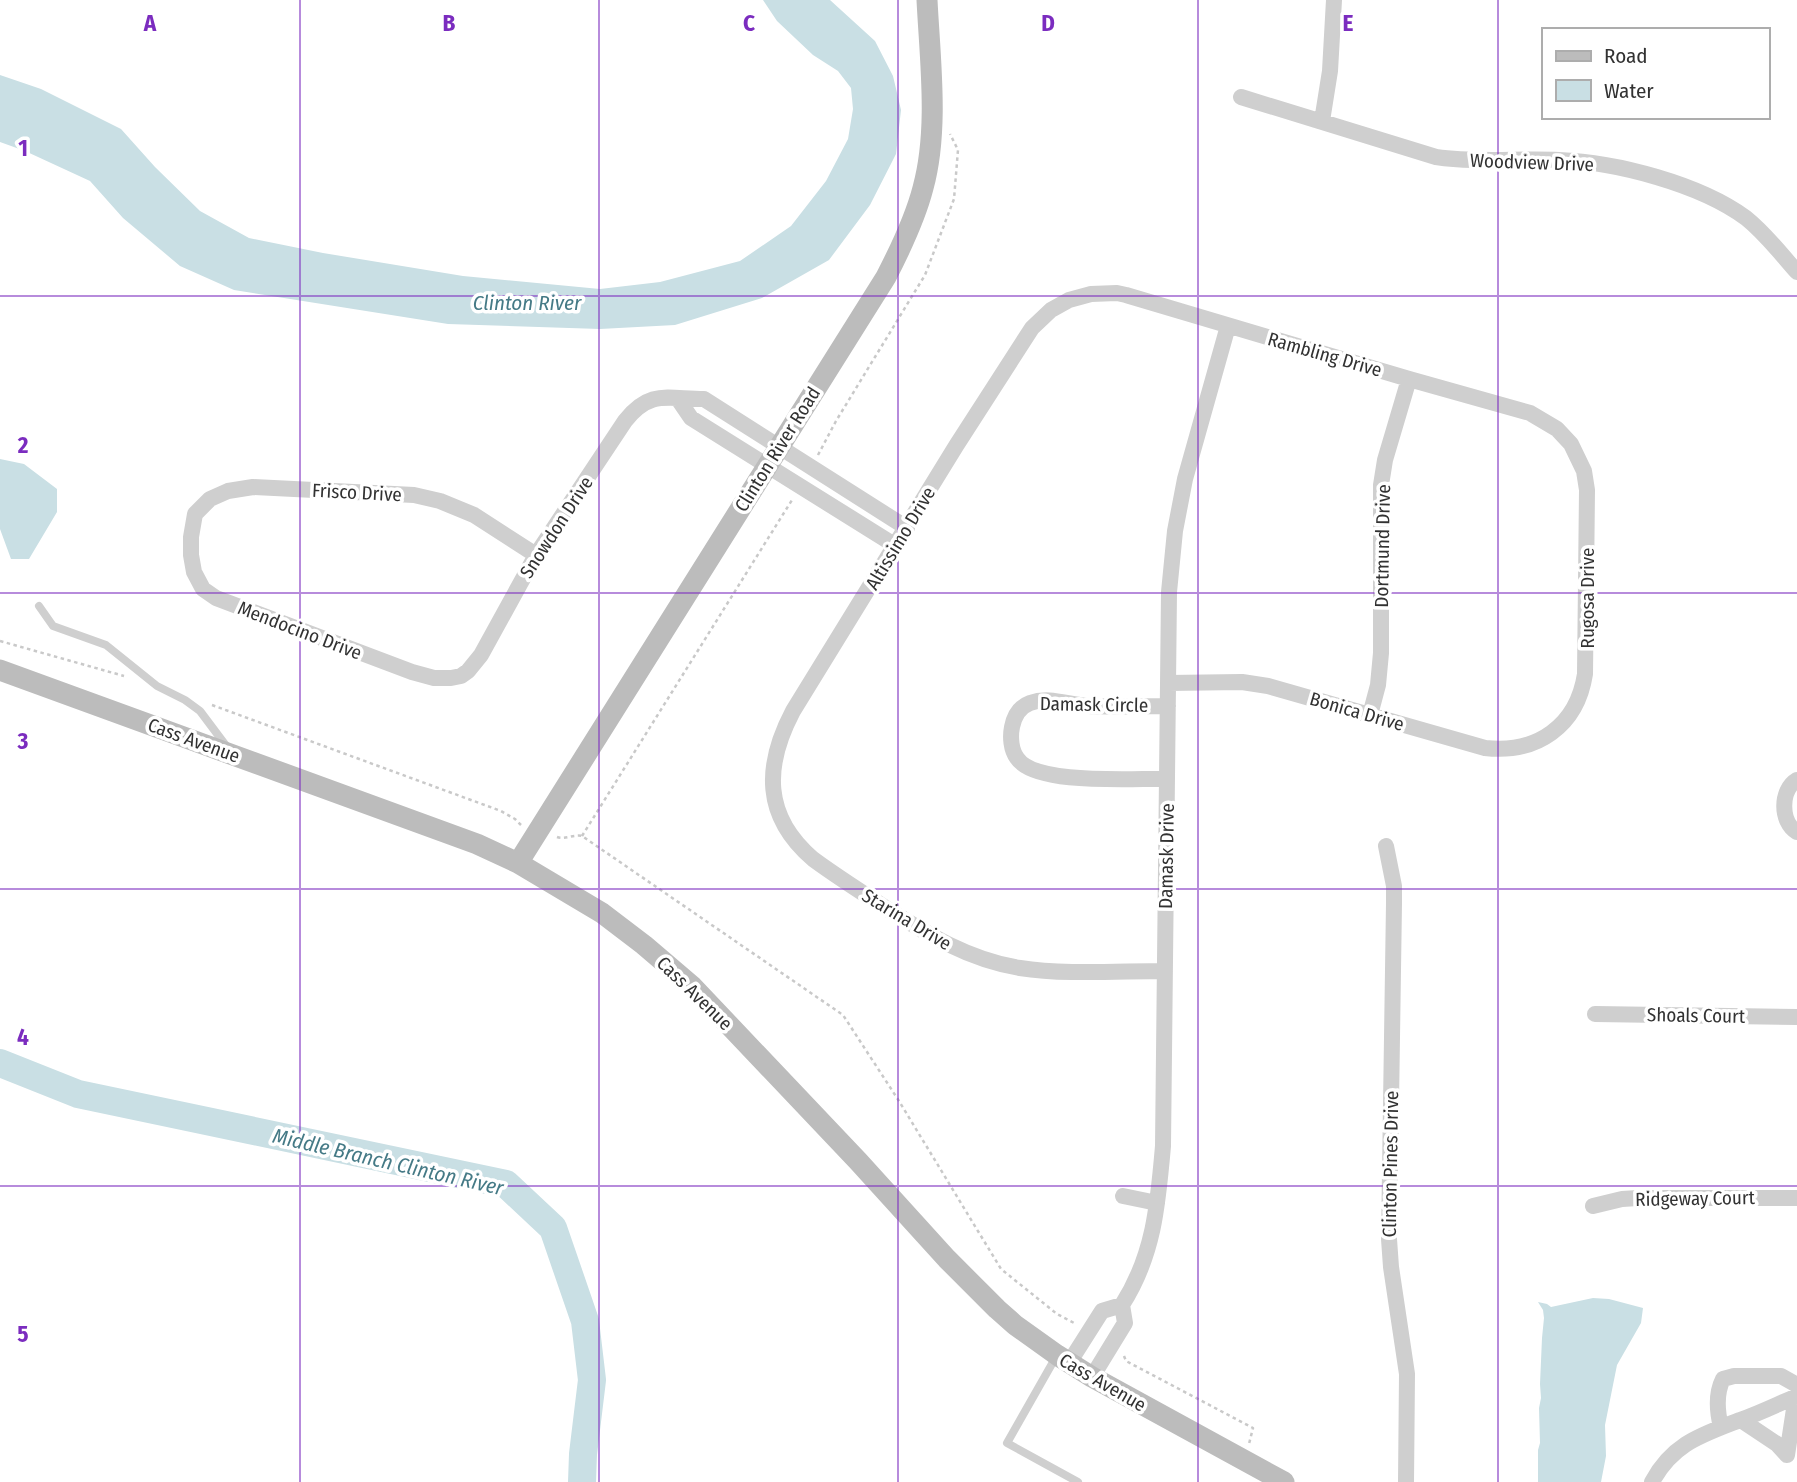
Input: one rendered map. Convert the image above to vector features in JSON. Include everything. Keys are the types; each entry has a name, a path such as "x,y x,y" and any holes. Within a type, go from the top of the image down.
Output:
{"main road":[{"name":"Clinton River Road","path":"518,863 886,277 904,241 916,214 924,185 931,122 932,86 927,0"},
{"name":"Cass Avenue","path":"0,670 443,830 518,863 602,913 645,945 692,986 974,1286 1015,1325 1093,1377 1273,1479"}],"street":[{"path":"1322,121 1330,71 1334,0"},
{"name":"Woodview Drive","path":"1241,97 1436,157 1466,160 1579,160 1675,184 1713,198 1745,218 1773,243 1797,272"},
{"name":"Rambling Drive","path":"1069,300 1091,294 1117,293 1530,413 1557,429 1571,444"},
{"name":"Altissimo Drive","path":"774,799 773,770 783,730 793,711 1032,328 1051,310 1069,300"},
{"name":"Damask Drive","path":"1093,1377 1125,1323 1122,1305 1142,1268 1150,1243 1157,1203 1163,1146 1169,592 1185,479 1228,326"},
{"name":"Dortmund Drive","path":"1370,715 1378,685 1381,653 1381,485 1385,460 1409,379"},
{"name":"Snowdon Drive","path":"451,678 468,671 481,655 536,555 635,409 654,398 704,399 907,528"},
{"path":"678,399 691,418 896,546"},
{"name":"Rugosa Drive","path":"1542,740 1574,709 1586,667 1587,481 1571,444"},
{"name":"Frisco Drive","path":"191,537 195,514 210,499 229,491 253,487 414,495 440,501 474,515 536,555"},
{"name":"Mendocino Drive","path":"191,537 194,572 204,589 216,598 412,672 434,678 451,678"},
{"name":"Bonica Drive","path":"1168,683 1255,684 1485,748 1504,750 1542,740"},
{"name":"Damask Circle","path":"1167,779 1066,778 1045,774 1026,766 1017,758 1011,737 1013,723 1020,709 1042,700 1085,706 1168,706"},
{"path":"1797,780 1787,791 1785,812 1788,824 1797,832"},
{"name":"Starina Drive","path":"774,799 785,828 807,855 928,935 953,947 986,960 1020,968 1054,971 1165,971"},
{"name":"Clinton Pines Drive","path":"1386,846 1394,886 1389,1246 1407,1374 1406,1482"},
{"name":"Shoals Court","path":"1595,1014 1797,1017"},
{"path":"1123,1196 1157,1203"},
{"name":"Ridgeway Court","path":"1593,1206 1638,1198 1797,1198"},
{"path":"1063,1359 1089,1332 1102,1311 1122,1305"},
{"path":"1721,1427 1718,1400 1723,1379 1734,1376 1781,1376 1797,1393 1792,1460"},
{"path":"1652,1482 1661,1465 1693,1439 1797,1393"},
{"path":"1741,1420 1777,1444 1792,1460"}],"lane":[{"path":"39,606 53,626 106,645 157,686 200,711 233,754"},
{"path":"1063,1359 1007,1443 1077,1482"}],"path":[{"path":"812,467 836,421 925,275 954,199"},
{"path":"583,836 800,486"},
{"path":"0,641 157,686"},
{"path":"185,700 201,701 501,811 515,819 519,825"},
{"path":"561,838 583,836 844,1015 1001,1269 1058,1314 1089,1332"},
{"path":"1112,1345 1123,1351 1126,1361 1253,1427 1245,1461"}],"water":[{"name":"Clinton River","path":"763,0 830,0 875,41 893,76 901,110 896,154 870,205 829,260 762,298 675,325 600,329 448,324 234,290 180,266 123,218 90,181 0,142 0,75 41,89 121,129 200,211 249,238 463,276 600,289 660,282 740,261 791,226 826,181 848,139 853,109 851,88 838,71 813,55 777,21"},
{"path":"0,459 24,464 57,489 57,512 29,559 11,559 0,529"},
{"path":"1593,1298 1609,1299 1643,1308 1641,1323 1617,1365 1605,1425 1606,1456 1601,1482 1538,1482 1544,1318 1538,1302 1551,1307"}],"waterway":[{"name":"Middle Branch Clinton River","path":"0,1063 78,1094 506,1184 553,1228 585,1321 592,1380 582,1482"}]}
